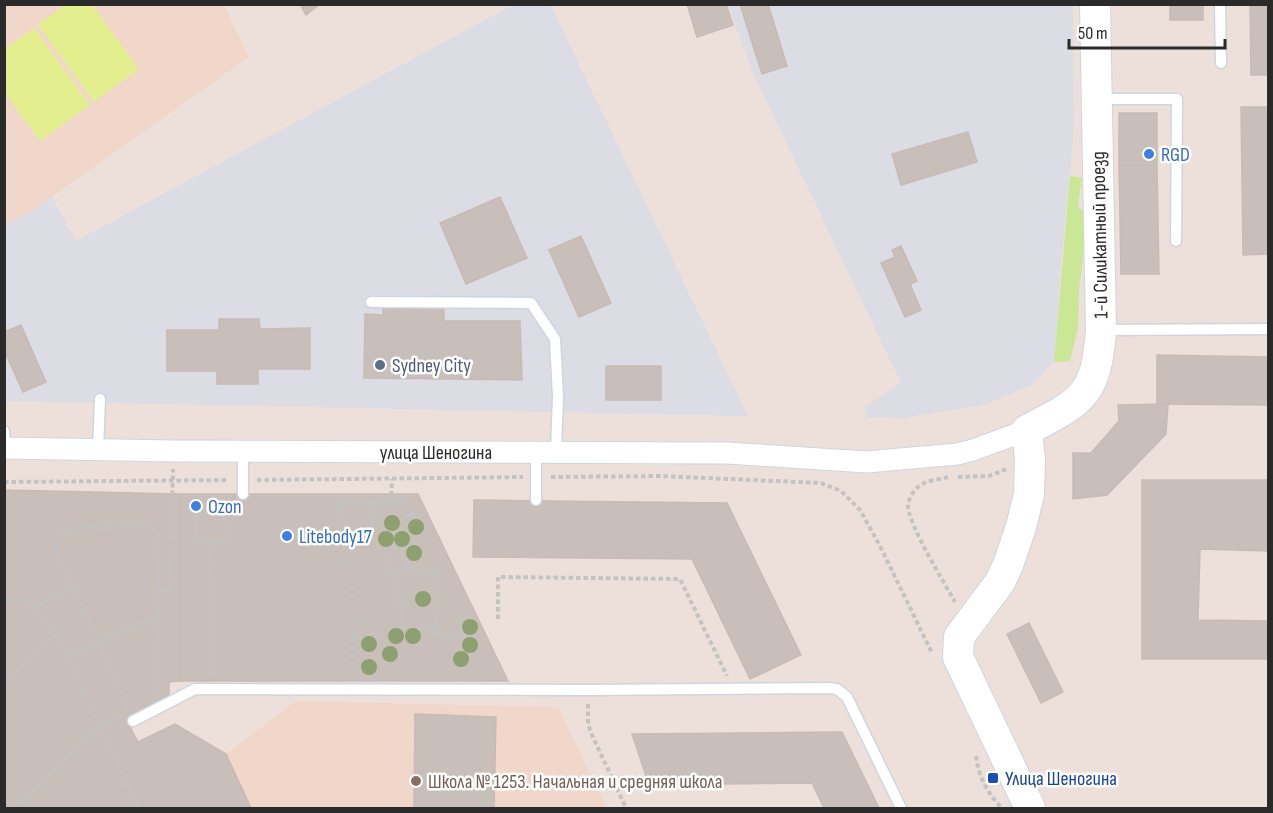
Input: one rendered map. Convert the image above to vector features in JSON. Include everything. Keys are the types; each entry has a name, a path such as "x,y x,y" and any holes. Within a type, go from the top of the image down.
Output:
{"street":[{"name":"1-й Силикатный проезд","path":"867,462 957,454 984,446 1027,430 1070,406 1079,400 1090,385 1099,356 1101,330 1095,4"},
{"path":"1027,430 1029,494 1021,527 1000,582 959,638 958,657 1030,808"},
{"name":"улица Шеногина","path":"5,448 243,452 727,453 867,462"}],"lane":[{"path":"1220,4 1221,63"},
{"path":"1097,99 1177,99 1176,241"},
{"path":"371,303 531,303 555,339 558,396 546,452 536,477 536,500"},
{"path":"1101,330 1269,329"},
{"path":"98,450 100,399"},
{"path":"4,430 5,448"},
{"path":"243,452 243,494"},
{"path":"133,721 195,689 829,688 842,692 851,704 901,808"}],"path":[{"path":"4,482 660,476 821,483 849,498 860,510 935,659"},
{"path":"372,503 372,541 338,541 338,503 372,503 404,503 404,499 391,499 392,478"},
{"path":"159,589 170,589 173,490"},
{"path":"196,509 226,509 226,543 210,543 196,543 196,509"},
{"path":"408,572 408,513 416,513"},
{"path":"15,808 100,726 130,712 57,554 56,541 62,531 80,526 156,529 159,533 156,697"},
{"path":"352,541 352,682"},
{"path":"210,543 210,682"},
{"path":"408,547 387,547 388,572 435,571 435,635 461,635"},
{"path":"395,571 394,606 402,606 402,629"},
{"path":"498,619 498,577 680,579 732,687"},
{"path":"32,608 73,589"},
{"path":"4,604 20,599 27,602 57,634 138,808"},
{"path":"68,657 159,615"},
{"path":"461,617 461,651"},
{"path":"352,638 390,638 390,629 435,629"},
{"path":"4,683 57,634"},
{"path":"589,690 588,724 627,808"},
{"path":"976,750 978,768 991,797 1002,808"}],"shaded area":[{"path":"550,4 748,416 5,401 5,224 29,213 52,197 76,241 513,5"},
{"path":"5,5 224,5 249,57 29,213 5,224"},
{"path":"728,5 1073,5 1074,130 1054,362 1033,384 988,404 902,418 866,417 865,407 901,383 753,73"},
{"name":"Школа № 1253. Начальная и средняя школа","path":"296,701 558,707 607,808 251,808 226,754"}],"green space":[{"path":"66,4 92,5 139,69 94,102 38,25"},
{"path":"34,28 90,105 40,141 5,93 5,49"},
{"path":"1070,176 1082,178 1078,206 1088,218 1079,289 1078,327 1070,361 1054,362"}],"building":[{"path":"300,4 320,4 306,15"},
{"path":"687,4 726,4 733,25 697,37"},
{"path":"740,4 768,4 787,66 762,74"},
{"path":"1170,4 1203,4 1203,20 1170,20"},
{"path":"1250,4 1268,4 1268,75 1251,75"},
{"path":"1241,107 1268,107 1268,254 1243,255"},
{"path":"1119,113 1157,113 1157,165 1119,165"},
{"path":"968,132 977,162 901,185 892,154"},
{"path":"1119,165 1157,165 1159,274 1121,274"},
{"path":"500,197 527,258 466,284 440,223"},
{"path":"581,236 611,303 579,317 549,250"},
{"path":"901,246 917,281 910,284 921,310 905,317 881,263 895,257 892,250"},
{"path":"383,308 444,308 444,321 520,321 522,380 364,378 365,314 383,315"},
{"path":"219,319 259,319 260,329 310,328 310,369 258,369 258,384 217,384 217,371 167,371 167,330 219,330"},
{"path":"21,325 46,382 23,392 4,350 4,332"},
{"path":"1157,355 1268,357 1268,405 1157,404"},
{"path":"606,366 661,366 661,400 606,400"},
{"path":"1168,404 1166,434 1107,495 1073,499 1073,453 1091,453 1119,421 1118,405"},
{"path":"1142,480 1268,480 1268,551 1200,549 1198,620 1268,621 1268,659 1142,659"},
{"path":"4,490 179,494 179,681 169,682 169,700 127,721 138,742 175,724 226,754 251,808 4,808"},
{"path":"179,494 418,494 508,681 179,681"},
{"path":"474,500 727,503 801,655 750,679 692,559 473,557"},
{"path":"1029,623 1063,692 1041,703 1007,634"},
{"path":"415,714 496,717 494,808 414,808"},
{"path":"842,732 879,808 824,808 812,783 649,785 632,734"}],"place":[{"name":"RGD","path":"1149,154"},
{"name":"Sydney City","path":"380,365"},
{"name":"Ozon","path":"196,506"},
{"name":"Litebody17","path":"287,536"},
{"name":"Улица Шеногина","path":"993,778"},
{"name":"Школа № 1253. Начальная и средняя школа","path":"416,781"}]}
